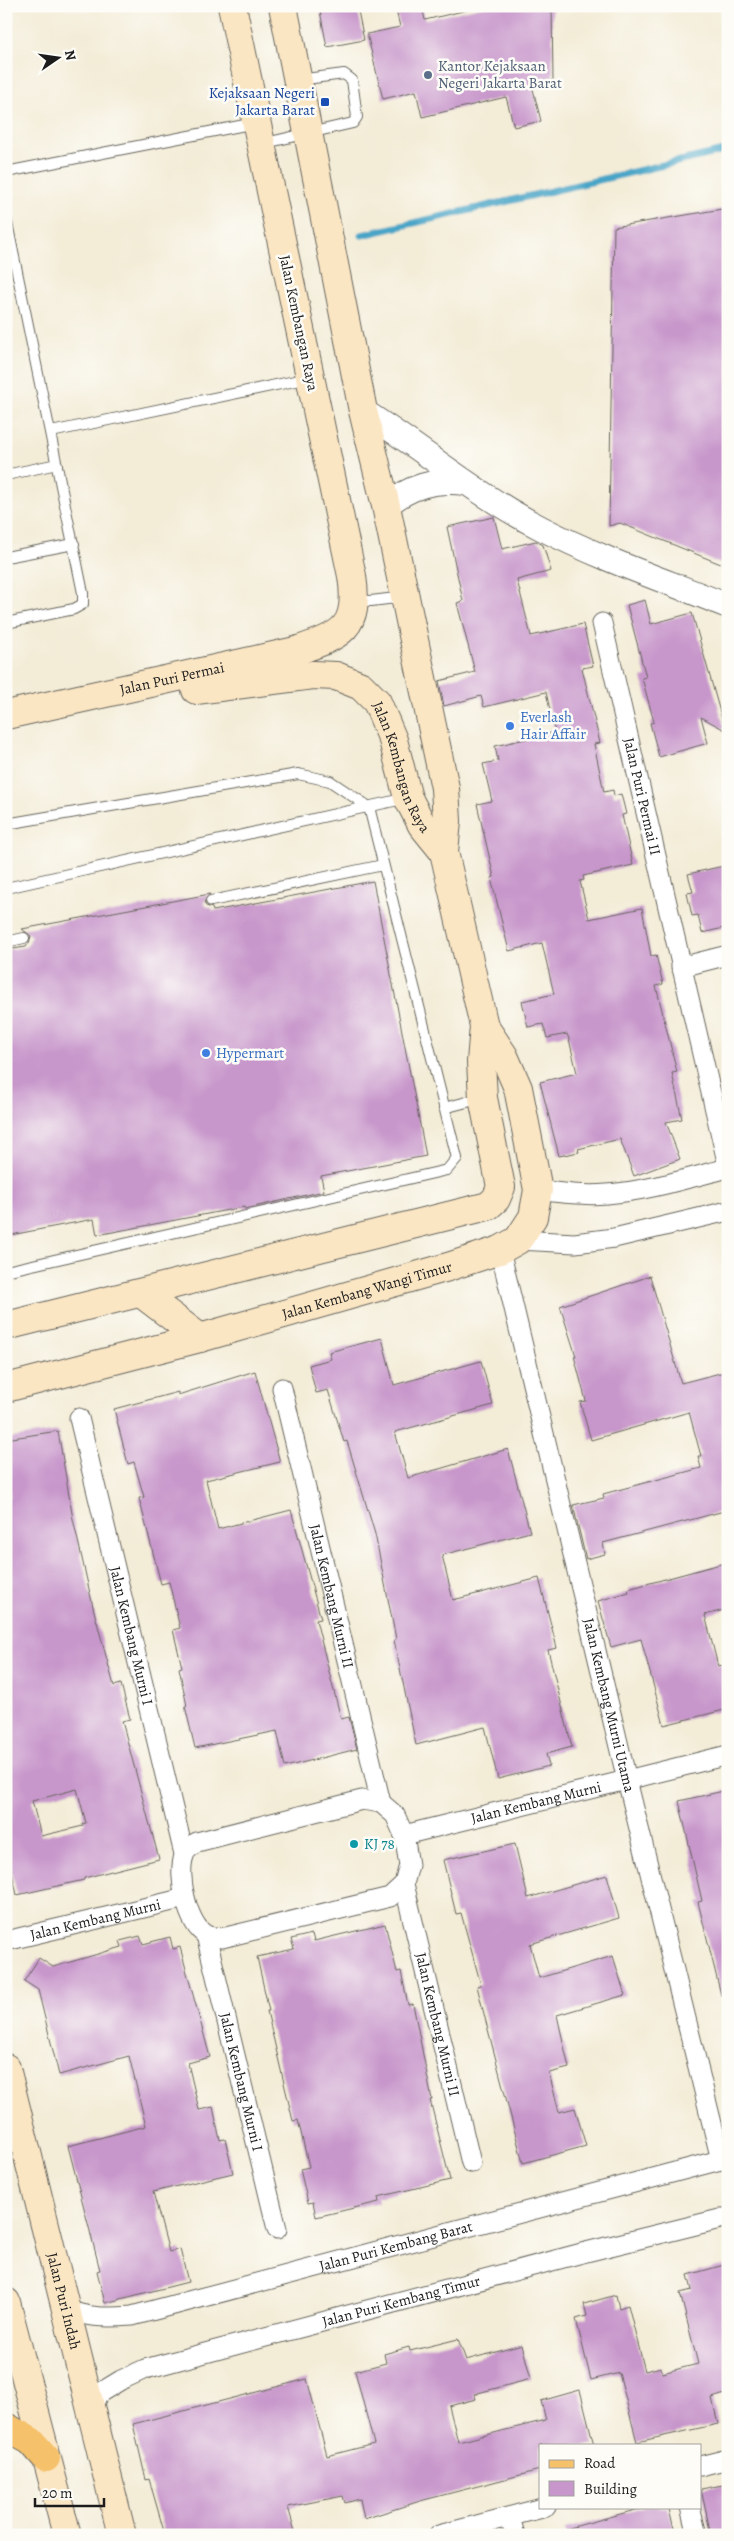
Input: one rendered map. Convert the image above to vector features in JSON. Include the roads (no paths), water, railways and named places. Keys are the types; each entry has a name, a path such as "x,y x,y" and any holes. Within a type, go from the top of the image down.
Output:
{"main road":[{"name":"Jalan Kembangan Raya","path":"232,6 250,131 310,378 356,600"},
{"name":"Jalan Kembangan Raya","path":"141,1293 488,1206 496,1199 501,1186 483,1098 481,1062 484,1026 444,852 447,821 445,788 386,506 363,411 283,6"},
{"name":"Jalan Puri Permai","path":"6,715 296,651 337,636 350,620 356,600"},
{"name":"Jalan Kembangan Raya","path":"120,691 150,696 302,676 336,676 360,686 377,702 393,740 408,798 422,825 444,852"},
{"name":"Jalan Kembangan Raya","path":"484,1026 504,1056 518,1088 538,1190 533,1217 509,1245"},
{"name":"Jalan Kembang Wangi Timur","path":"6,1388 200,1338 448,1267 509,1245"},
{"path":"6,1326 141,1293 200,1338"},
{"name":"Jalan Puri Indah","path":"6,2068 90,2413 122,2535"},
{"path":"6,2302 67,2535"},
{"path":"6,2427 31,2441 46,2458"}],"street":[{"path":"363,411 402,436 466,483 541,528 728,606"},
{"path":"386,506 399,495 431,482 448,480 466,483"},
{"name":"Jalan Puri Permai II","path":"602,623 728,1167"},
{"path":"681,967 728,955"},
{"path":"538,1190 578,1195 608,1194 639,1190 728,1167"},
{"name":"Jalan Kembang Wangi Timur","path":"509,1245 585,1242 614,1238 728,1211"},
{"name":"Jalan Kembang Murni Utama","path":"509,1245 627,1780 724,2159"},
{"name":"Jalan Kembang Murni II","path":"282,1388 381,1803"},
{"name":"Jalan Kembang Murni I","path":"79,1418 184,1854 181,1871 185,1898 195,1922 206,1935 277,2229"},
{"name":"Jalan Kembang Murni","path":"404,1835 728,1755"},
{"path":"184,1854 197,1842 362,1800 381,1803 395,1815 404,1835 409,1865 404,1884 390,1897 222,1938 206,1935"},
{"name":"Jalan Kembang Murni II","path":"404,1884 471,2163"},
{"name":"Jalan Kembang Murni","path":"6,1942 185,1898"},
{"name":"Jalan Puri Kembang Barat","path":"65,2309 84,2317 132,2316 724,2159"},
{"name":"Jalan Puri Kembang Timur","path":"90,2413 98,2394 121,2380 145,2369 582,2253 728,2218"},
{"path":"702,2466 728,2459"},
{"path":"439,2535 512,2526 544,2508"},
{"path":"690,2508 697,2535"}],"lane":[{"path":"6,172 196,134 250,131 308,133 353,122 357,117 358,108 352,80 344,74 298,80"},
{"path":"6,218 74,544 83,604 74,609 6,623"},
{"path":"51,432 310,378"},
{"path":"6,475 58,464"},
{"path":"6,558 74,544"},
{"path":"356,600 371,601 405,597"},
{"path":"6,824 298,774 330,781 369,807 457,1158 447,1170 6,1270"},
{"path":"6,888 408,798"},
{"path":"211,901 383,866"},
{"path":"6,942 24,938"},
{"path":"444,1108 483,1098"}],"waterway":[{"path":"362,235 728,150"}],"place":[{"name":"Kantor Kejaksaan Negeri Jakarta Barat","path":"428,75"},
{"name":"Kejaksaan Negeri Jakarta Barat","path":"325,102"},
{"name":"Everlash Hair Affair","path":"510,726"},
{"name":"Hypermart","path":"206,1053"},
{"name":"KJ 78","path":"354,1844"}]}
